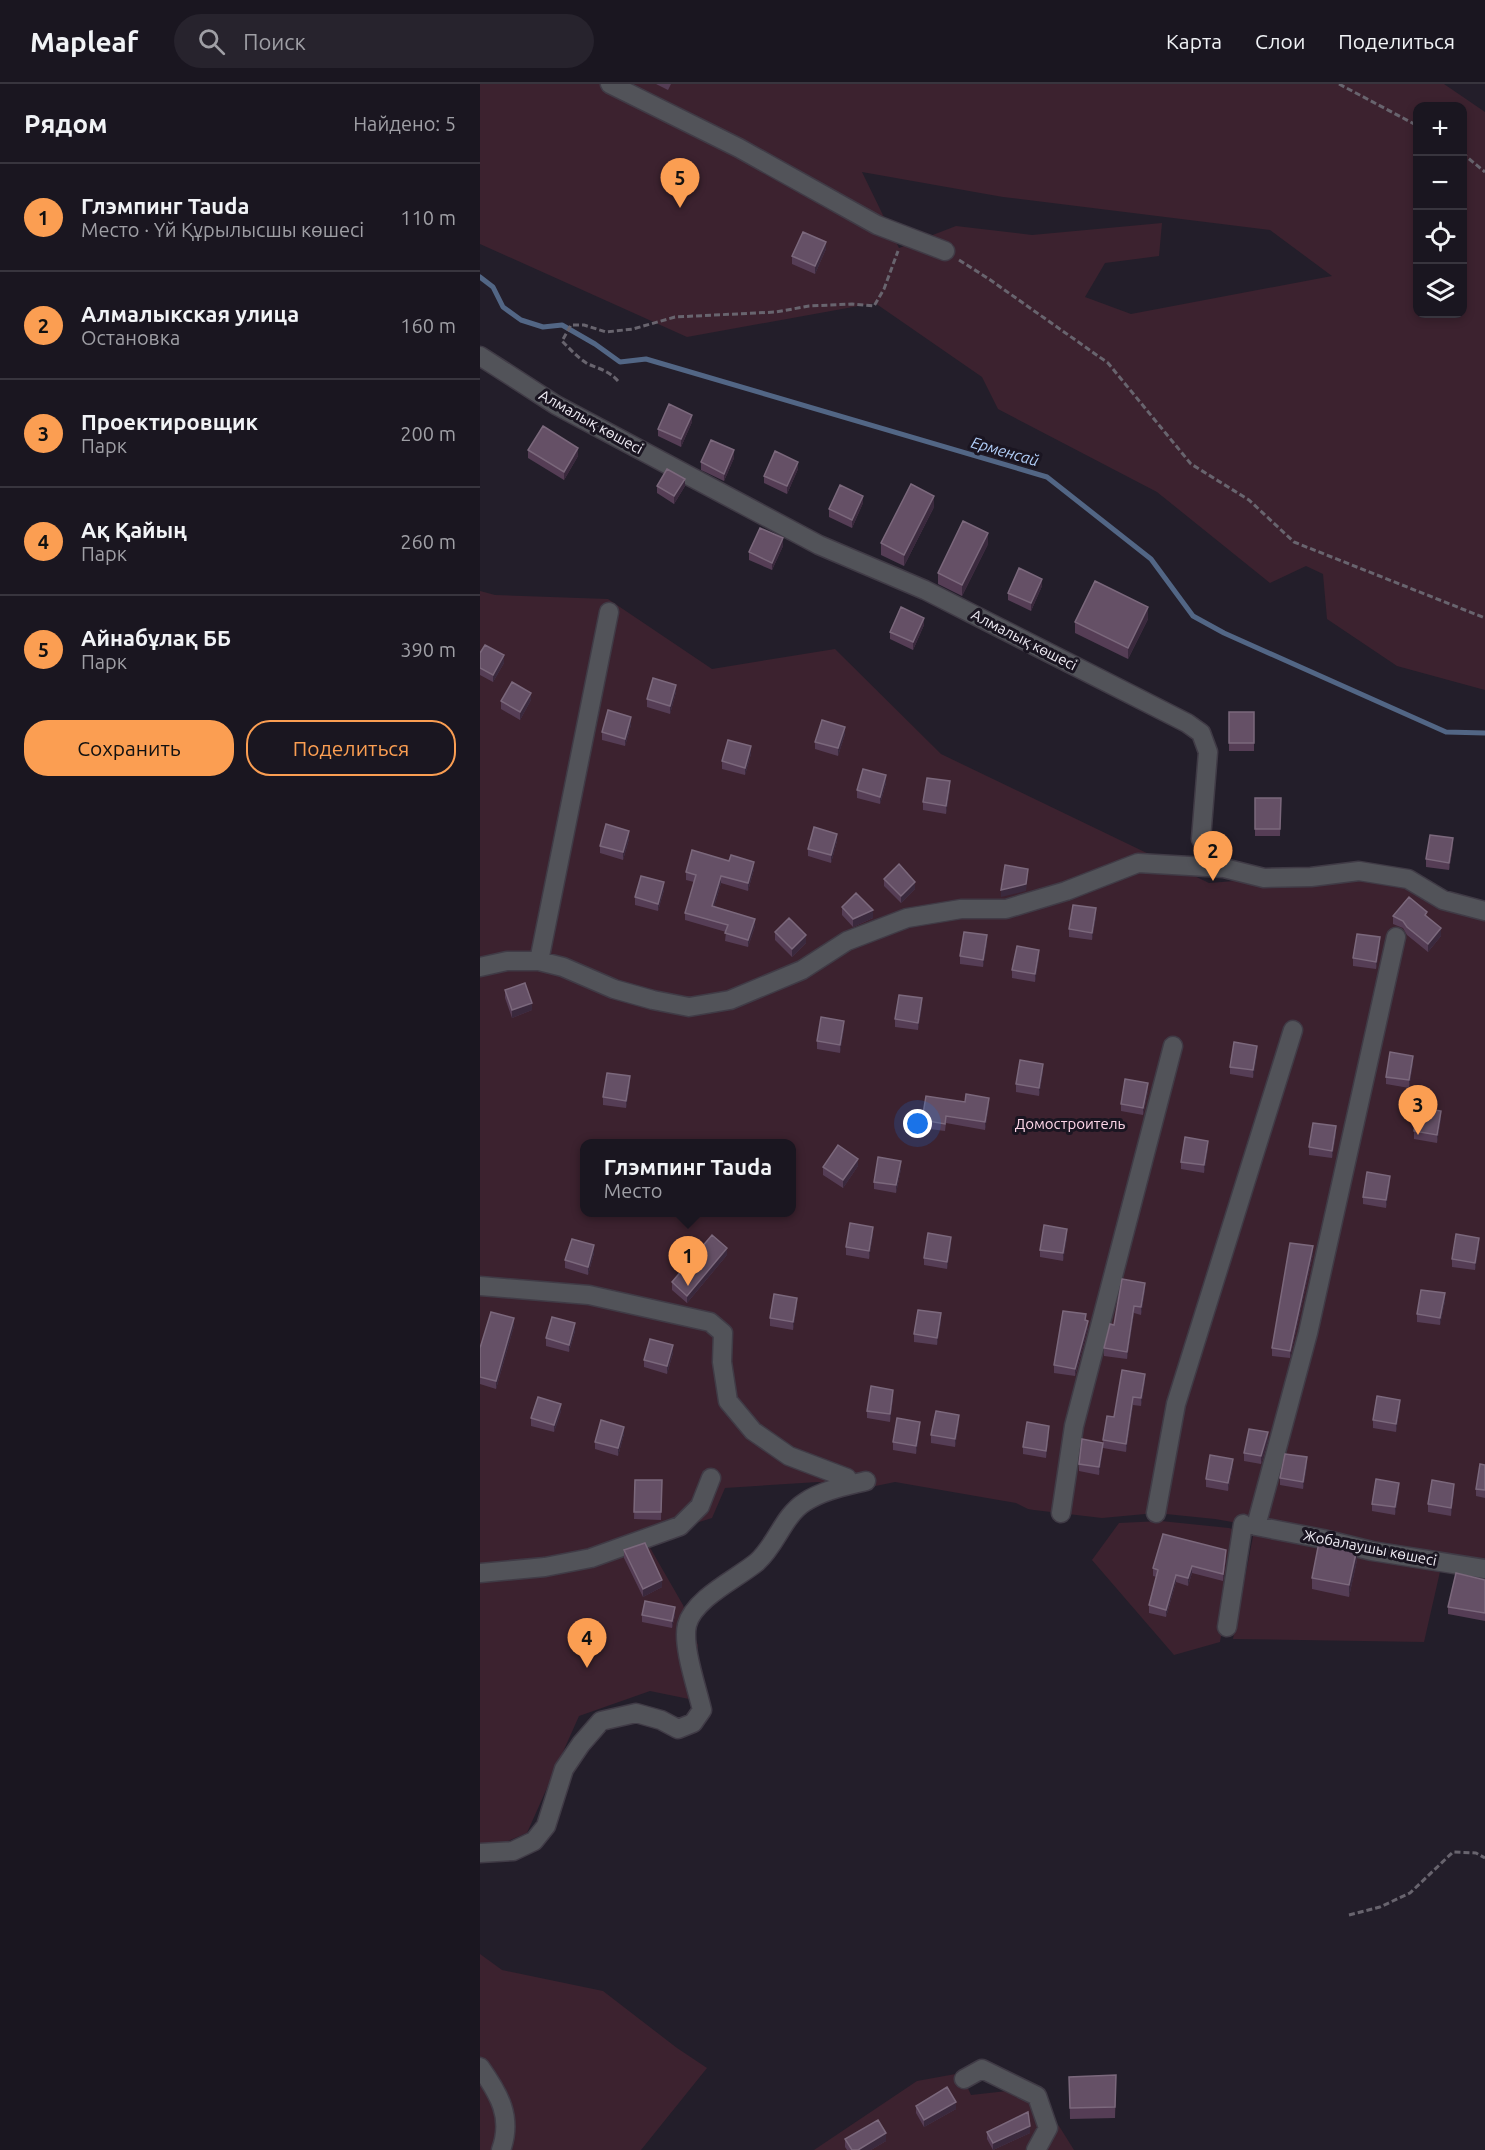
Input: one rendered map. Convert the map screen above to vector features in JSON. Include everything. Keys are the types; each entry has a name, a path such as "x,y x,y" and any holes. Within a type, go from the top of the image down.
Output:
{"street":[{"path":"610,84 739,148 877,225 945,251"},
{"name":"Алмалық көшесі","path":"480,356 556,405 819,545 925,590 1187,723 1200,733 1208,752 1201,839 1224,868"},
{"path":"539,961 609,612"},
{"path":"480,967 507,961 539,961 563,967 614,989 653,1000 689,1006 730,1000 802,970 847,941 907,918 961,909 1006,909 1066,891 1138,863 1224,868 1264,878 1311,877 1359,871 1408,879 1443,900 1485,911"},
{"path":"1227,1627 1249,1525 1308,1333 1396,937"},
{"path":"1156,1513 1176,1404 1293,1030"},
{"path":"1060,1513 1074,1426 1173,1046"},
{"path":"480,1286 589,1294 710,1322 723,1334 722,1362 728,1401 753,1431 789,1456 847,1478"},
{"path":"480,1573 545,1567 591,1558 680,1526 700,1506 711,1478"},
{"path":"480,1853 513,1851 534,1841 546,1827 564,1769 601,1721 636,1713 661,1720 678,1729 693,1723 702,1710 686,1642 687,1624 699,1606 718,1589 765,1555 789,1517 806,1501 820,1494 866,1481"},
{"name":"Жобалаушы көшесі","path":"1249,1525 1372,1551 1485,1569"},
{"path":"480,2067 494,2086 507,2120 501,2150"},
{"path":"964,2079 982,2069 1037,2096 1048,2128 1036,2150"}],"path":[{"path":"1339,84 1413,123"},
{"path":"1466,156 1485,172"},
{"path":"618,381 610,372 577,357 562,341 572,325 584,325 606,332 633,328 675,317 776,312 809,306 852,304 874,306 884,289 904,235"},
{"path":"945,251 989,279 1108,363 1191,464 1249,500 1294,542 1485,618"},
{"path":"1349,1915 1380,1907 1410,1893 1453,1852 1476,1853 1485,1858"}],"green space":[{"path":"480,84 1444,84 1485,112 1485,690 1397,666 1327,619 1323,574 1306,566 1270,583 1157,492 998,409 982,377 875,303 687,337 480,244","holes":["862,172 1003,197 1270,230 1332,276 1131,314 1085,297 1105,263 1159,256 1162,223 1032,235 956,226 899,248"]},
{"name":"Домостроитель","path":"480,591 495,595 608,599 712,669 835,649 941,754 1209,883 1359,871 1485,911 1485,1569 1442,1563 1424,1642 1233,1639 1255,1526 1156,1513 1102,1518 1034,1510 1016,1503 895,1482 856,1490 818,1482 725,1488 712,1518 645,1539 683,1605 698,1645 689,1699 650,1691 579,1716 527,1833 480,1853"},
{"path":"1161,1521 1239,1531 1220,1642 1174,1655 1092,1560 1119,1523"},
{"path":"480,1954 502,1970 603,1991 707,2068 641,2150 480,2150"},
{"path":"961,2073 971,2095 1016,2090 1059,2126 1074,2150 814,2150 917,2081"}],"building":[{"path":"803,232 826,242 815,266 792,256"},
{"path":"669,404 692,415 681,439 658,429"},
{"path":"543,426 578,448 564,472 528,450"},
{"path":"711,440 734,450 724,474 701,462"},
{"path":"775,451 798,462 787,486 764,476"},
{"path":"667,469 685,479 674,496 657,486"},
{"path":"911,484 934,496 904,555 881,543"},
{"path":"840,485 863,496 852,520 829,509"},
{"path":"963,521 988,533 962,585 938,573"},
{"path":"760,528 783,538 772,563 749,552"},
{"path":"1019,568 1042,579 1031,603 1008,593"},
{"path":"1095,581 1148,607 1128,648 1075,622"},
{"path":"901,607 924,618 913,642 890,632"},
{"path":"485,645 504,655 493,675 480,668 480,653"},
{"path":"653,678 676,685 670,706 647,699"},
{"path":"512,682 531,693 520,712 501,701"},
{"path":"608,710 631,717 625,739 602,732"},
{"path":"1229,712 1254,712 1254,743 1229,743"},
{"path":"822,720 845,727 838,748 815,742"},
{"path":"728,740 751,746 745,768 722,761"},
{"path":"863,769 886,775 880,797 857,790"},
{"path":"927,778 950,781 946,806 923,802"},
{"path":"1255,798 1281,798 1280,829 1255,829"},
{"path":"606,824 629,831 623,852 600,846"},
{"path":"814,827 837,834 831,855 808,849"},
{"path":"1430,835 1453,838 1449,863 1426,859"},
{"path":"692,850 729,861 731,855 754,862 748,883 721,876 712,906 755,919 748,940 725,933 728,925 685,913 696,875 686,872"},
{"path":"899,864 915,882 901,896 884,879"},
{"path":"1005,865 1028,869 1026,884 1001,890"},
{"path":"641,876 664,882 658,904 635,897"},
{"path":"856,893 873,910 853,919 842,907"},
{"path":"1409,897 1441,928 1428,944 1403,921 1393,916"},
{"path":"1073,905 1096,908 1092,933 1069,929"},
{"path":"789,918 806,935 792,949 775,932"},
{"path":"964,932 987,935 983,960 960,956"},
{"path":"1357,934 1380,937 1376,962 1353,958"},
{"path":"1017,946 1039,950 1035,974 1012,970"},
{"path":"525,983 532,1003 512,1010 505,990"},
{"path":"899,995 922,998 918,1023 895,1019"},
{"path":"821,1017 844,1021 840,1045 817,1041"},
{"path":"1234,1042 1257,1046 1253,1070 1230,1067"},
{"path":"1390,1052 1413,1056 1409,1080 1386,1077"},
{"path":"1020,1060 1043,1064 1039,1088 1016,1084"},
{"path":"607,1073 630,1076 626,1101 603,1097"},
{"path":"1125,1079 1148,1083 1143,1108 1121,1104"},
{"path":"966,1094 989,1098 985,1122 946,1116 945,1124 922,1120 926,1096 965,1102"},
{"path":"1418,1107 1441,1111 1437,1135 1414,1131"},
{"path":"1313,1123 1336,1126 1332,1151 1309,1147"},
{"path":"1185,1137 1208,1141 1204,1165 1181,1162"},
{"path":"838,1145 858,1159 843,1180 823,1167"},
{"path":"878,1157 901,1161 896,1185 874,1182"},
{"path":"1367,1172 1390,1176 1386,1200 1363,1197"},
{"path":"850,1223 873,1227 869,1251 846,1247"},
{"path":"1044,1225 1067,1229 1063,1253 1040,1250"},
{"path":"928,1233 951,1237 947,1262 924,1258"},
{"path":"1456,1234 1479,1238 1475,1263 1452,1259"},
{"path":"712,1235 727,1248 687,1296 672,1282"},
{"path":"572,1239 594,1245 588,1267 565,1260"},
{"path":"1290,1243 1313,1246 1290,1351 1272,1348"},
{"path":"1122,1279 1145,1283 1141,1307 1134,1306 1127,1352 1104,1348 1110,1324 1114,1325"},
{"path":"1421,1290 1445,1293 1440,1318 1417,1314"},
{"path":"774,1294 797,1298 793,1322 770,1318"},
{"path":"918,1310 941,1313 937,1338 914,1334"},
{"path":"1063,1311 1086,1314 1085,1320 1088,1321 1075,1369 1054,1365"},
{"path":"491,1312 514,1318 496,1381 480,1377 480,1348"},
{"path":"552,1317 575,1323 569,1345 546,1338"},
{"path":"650,1339 673,1345 667,1366 644,1360"},
{"path":"1122,1370 1145,1374 1141,1398 1133,1397 1126,1444 1103,1440 1107,1416 1114,1417"},
{"path":"871,1386 893,1390 890,1414 867,1411"},
{"path":"1377,1396 1400,1400 1396,1424 1373,1420"},
{"path":"538,1397 561,1404 554,1425 531,1418"},
{"path":"936,1411 959,1415 955,1439 931,1435"},
{"path":"897,1418 920,1422 916,1446 893,1442"},
{"path":"601,1420 624,1427 618,1448 595,1442"},
{"path":"1027,1422 1049,1426 1046,1451 1023,1447"},
{"path":"1249,1429 1268,1432 1261,1456 1244,1453"},
{"path":"1082,1439 1103,1443 1099,1467 1079,1464"},
{"path":"1285,1454 1307,1457 1303,1482 1280,1478"},
{"path":"1210,1455 1233,1459 1228,1483 1206,1479"},
{"path":"1480,1464 1485,1465 1485,1490 1476,1489"},
{"path":"1376,1479 1399,1483 1395,1507 1372,1504"},
{"path":"635,1480 662,1480 661,1512 634,1512"},
{"path":"1432,1480 1454,1484 1451,1508 1428,1504"},
{"path":"1163,1534 1226,1550 1223,1574 1192,1566 1188,1578 1176,1575 1166,1610 1149,1605 1158,1570 1153,1568"},
{"path":"1319,1542 1357,1549 1349,1585 1312,1578"},
{"path":"645,1543 662,1580 643,1589 624,1550"},
{"path":"1456,1573 1485,1580 1485,1613 1448,1607"},
{"path":"645,1601 675,1607 672,1621 642,1615"},
{"path":"1116,2075 1115,2107 1070,2108 1069,2077"},
{"path":"947,2087 956,2102 924,2120 916,2106"},
{"path":"1028,2112 1030,2126 993,2143 987,2132"},
{"path":"878,2120 886,2133 858,2150 852,2150 845,2139"}],"waterway":[{"name":"Ерменсай","path":"480,277 493,287 503,307 521,320 543,327 562,325 620,362 646,359 1047,477 1151,559 1193,616 1224,633 1446,732 1485,733"}],"place":[{"name":"Айнабұлақ ББ","path":"680,208"},
{"name":"Алмалыкская улица","path":"1213,881"},
{"name":"Проектировщик","path":"1418,1135"},
{"name":"Глэмпинг Tauda","path":"688,1286"},
{"name":"Ақ Қайың","path":"587,1668"}]}
